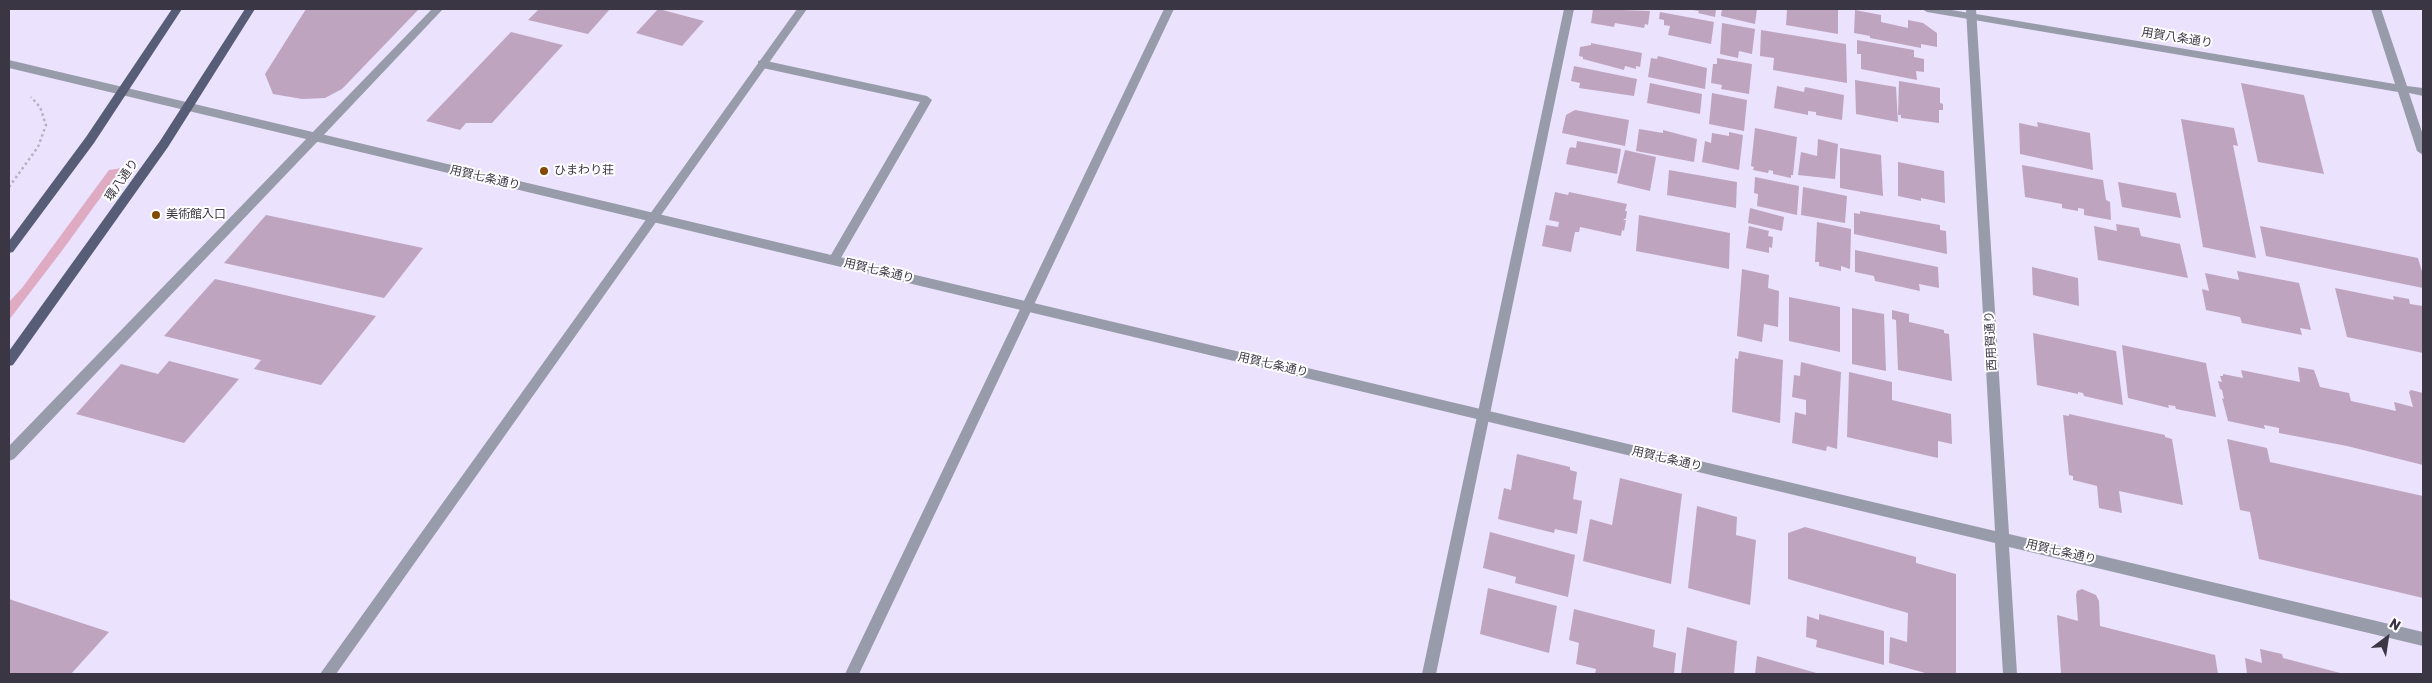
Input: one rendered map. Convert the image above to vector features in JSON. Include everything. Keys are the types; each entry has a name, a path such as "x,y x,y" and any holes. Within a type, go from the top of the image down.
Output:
{"main road":[{"path":"9,249 90,140 177,9"},
{"name":"環八通り","path":"9,361 64,286 189,107 250,9"}],"street":[{"path":"9,455 438,9"},
{"path":"327,674 802,9"},
{"path":"852,674 1168,9"},
{"path":"1429,674 1569,9"},
{"name":"用賀八条通り","path":"1927,9 1972,13 2423,92"},
{"path":"2376,9 2423,151"},
{"name":"西用賀通り","path":"1972,13 2010,674"},
{"name":"用賀七条通り","path":"9,64 2423,639"},
{"path":"762,64 927,100 834,260"}],"path":[{"path":"9,187 38,147 46,125 40,108 26,92"}],"shaded area":[{"path":"122,168 9,320 9,302 22,288 109,170"}],"building":[{"path":"306,9 419,9 342,89 325,98 302,99 273,94 265,74"},
{"path":"539,9 610,9 588,34 528,20"},
{"path":"658,9 704,21 682,46 636,33"},
{"path":"1593,9 1650,11 1648,25 1645,24 1644,28 1615,23 1614,27 1591,23"},
{"path":"1716,9 1715,17 1693,10"},
{"path":"1722,9 1757,9 1755,24 1721,16"},
{"path":"1787,9 1838,9 1838,34 1786,25"},
{"path":"1855,10 1881,15 1881,22 1908,28 1908,20 1923,23 1937,33 1937,47 1921,44 1921,48 1854,33"},
{"path":"1660,12 1714,22 1711,44 1668,35 1670,26 1664,25 1664,20 1659,19"},
{"path":"1722,23 1755,29 1752,54 1739,51 1738,58 1720,54"},
{"path":"1761,30 1846,44 1847,83 1773,70 1774,58 1760,56"},
{"path":"511,32 563,45 492,123 466,123 460,130 426,121"},
{"path":"1857,40 1914,50 1914,57 1924,59 1924,72 1916,71 1917,80 1861,69 1861,54 1857,54"},
{"path":"1591,43 1642,53 1640,67 1636,66 1636,69 1625,66 1624,70 1583,59 1583,57 1579,56 1580,47 1591,45"},
{"path":"1658,56 1707,68 1705,89 1648,77 1651,58 1657,59"},
{"path":"1717,58 1752,64 1749,94 1721,89 1722,85 1711,83 1713,64 1717,64"},
{"path":"1574,66 1637,79 1634,96 1579,88 1580,83 1571,81"},
{"path":"1855,80 1896,87 1898,122 1856,114"},
{"path":"1899,81 1940,88 1940,103 1943,104 1943,110 1939,110 1939,123 1901,118 1901,115 1898,115"},
{"path":"1650,83 1702,94 1700,114 1647,103"},
{"path":"2241,83 2304,95 2324,174 2258,162"},
{"path":"1777,86 1804,92 1805,87 1844,95 1842,120 1816,115 1816,112 1808,111 1808,115 1774,108"},
{"path":"1712,93 1747,100 1744,131 1709,124"},
{"path":"1575,110 1629,120 1625,146 1562,133 1566,115"},
{"path":"2181,119 2234,128 2238,146 2233,145 2256,258 2203,247"},
{"path":"2037,122 2090,133 2093,170 2020,154 2019,123 2038,127"},
{"path":"1755,128 1797,137 1793,175 1791,175 1791,178 1773,174 1773,171 1769,170 1768,173 1753,170 1754,167 1751,166"},
{"path":"1639,129 1663,133 1663,130 1697,139 1694,162 1636,151"},
{"path":"1729,132 1743,135 1739,170 1702,162 1705,141 1711,143 1712,133 1729,136"},
{"path":"1818,139 1838,144 1835,179 1798,175 1801,152 1817,156"},
{"path":"1577,141 1621,149 1617,174 1566,164 1569,149 1571,147 1576,148"},
{"path":"1840,148 1881,155 1883,196 1840,188"},
{"path":"1625,150 1656,157 1650,191 1617,183"},
{"path":"1898,162 1944,171 1945,203 1921,198 1921,201 1898,196"},
{"path":"2022,165 2103,180 2106,200 2110,202 2111,220 2084,215 2084,209 2078,208 2078,211 2062,208 2062,204 2025,197"},
{"path":"1669,170 1737,182 1736,208 1667,195"},
{"path":"1755,177 1799,186 1797,215 1757,206 1758,194 1754,193"},
{"path":"2118,182 2176,193 2181,218 2122,207"},
{"path":"1803,187 1847,196 1845,223 1801,215"},
{"path":"1555,192 1568,195 1569,192 1627,204 1626,218 1623,220 1626,220 1624,231 1622,230 1621,236 1580,227 1579,232 1575,232 1571,252 1542,246 1546,225 1558,227 1559,222 1549,220"},
{"path":"1750,208 1784,217 1782,231 1748,223"},
{"path":"1860,211 1940,225 1940,230 1946,231 1947,254 1854,234 1854,213 1860,214"},
{"path":"266,215 423,248 384,298 224,263"},
{"path":"1639,215 1730,233 1729,269 1636,251"},
{"path":"1817,222 1851,229 1850,269 1841,266 1841,271 1819,266 1819,262 1815,262"},
{"path":"2116,224 2139,228 2141,236 2180,244 2188,278 2098,260 2094,226 2117,231"},
{"path":"1749,226 1769,231 1768,236 1773,237 1772,248 1769,247 1769,253 1746,248"},
{"path":"2260,226 2418,258 2423,275 2423,288 2266,256"},
{"path":"1855,250 1938,267 1939,288 1919,284 1920,291 1875,281 1874,276 1855,272"},
{"path":"2032,267 2078,278 2079,306 2033,295"},
{"path":"1742,269 1769,275 1768,288 1779,291 1778,327 1764,324 1762,342 1737,336"},
{"path":"2237,271 2299,283 2311,330 2300,328 2302,335 2242,323 2240,317 2206,310 2202,289 2209,291 2205,273 2239,280"},
{"path":"215,279 376,316 321,385 254,369 261,360 164,336"},
{"path":"2335,288 2394,300 2393,296 2409,299 2410,304 2423,306 2423,353 2347,337"},
{"path":"1789,297 1840,307 1840,352 1789,341"},
{"path":"1852,308 1884,314 1886,371 1852,364"},
{"path":"1892,310 1909,314 1909,322 1944,330 1944,333 1949,334 1952,381 1898,370 1896,320 1892,319"},
{"path":"2033,333 2116,351 2123,405 2084,396 2083,393 2078,392 2078,394 2037,385"},
{"path":"2122,345 2206,363 2216,417 2176,409 2175,406 2168,405 2169,408 2128,398"},
{"path":"1739,351 1783,360 1780,423 1732,412 1735,358 1738,359"},
{"path":"169,361 239,379 184,443 76,414 121,364 158,374"},
{"path":"1801,362 1841,372 1837,449 1827,446 1826,451 1792,443 1795,412 1806,415 1806,400 1792,397 1794,375 1800,376"},
{"path":"2298,367 2314,370 2320,387 2349,393 2351,401 2396,411 2394,402 2413,407 2409,392 2411,390 2423,393 2423,465 2347,446 2279,433 2279,428 2264,425 2265,429 2228,421 2222,398 2224,399 2222,390 2218,381 2222,382 2220,376 2223,376 2223,374 2243,378 2241,370 2300,382"},
{"path":"1849,372 1892,382 1892,400 1951,414 1952,444 1938,441 1938,458 1847,437"},
{"path":"2069,414 2165,435 2165,437 2172,439 2183,505 2119,491 2122,513 2099,508 2097,486 2073,480 2073,476 2069,475 2063,415 2069,416"},
{"path":"2227,439 2267,448 2270,462 2423,496 2423,598 2259,559 2250,512 2240,510"},
{"path":"1517,454 1570,467 1570,470 1577,472 1573,499 1582,501 1577,534 1555,529 1554,533 1498,519 1504,488 1511,490"},
{"path":"1620,478 1682,494 1671,584 1583,561 1590,519 1612,525"},
{"path":"1697,506 1737,517 1736,535 1756,540 1750,605 1688,588"},
{"path":"1805,527 1916,557 1916,563 1956,574 1956,674 1929,674 1889,663 1890,637 1907,642 1908,613 1788,579 1788,533"},
{"path":"1490,532 1575,555 1568,597 1515,583 1516,577 1483,568"},
{"path":"1488,588 1557,606 1549,653 1480,634"},
{"path":"2082,589 2096,595 2099,601 2100,626 2215,655 2218,674 2061,673 2057,615 2078,621 2076,595 2077,591"},
{"path":"9,599 109,632 71,674 9,674"},
{"path":"1574,609 1655,630 1653,647 1676,653 1674,674 1595,674 1596,669 1576,664 1579,643 1569,640"},
{"path":"1819,614 1884,631 1884,665 1816,647 1817,640 1806,637 1807,616 1819,620"},
{"path":"1687,627 1737,641 1734,674 1681,674"},
{"path":"2260,649 2282,654 2283,658 2344,674 2247,674 2245,658 2262,663"},
{"path":"1757,656 1820,674 1755,674"}],"place":[{"name":"ひまわり荘","path":"544,171"},
{"name":"美術館入口","path":"156,215"}]}
